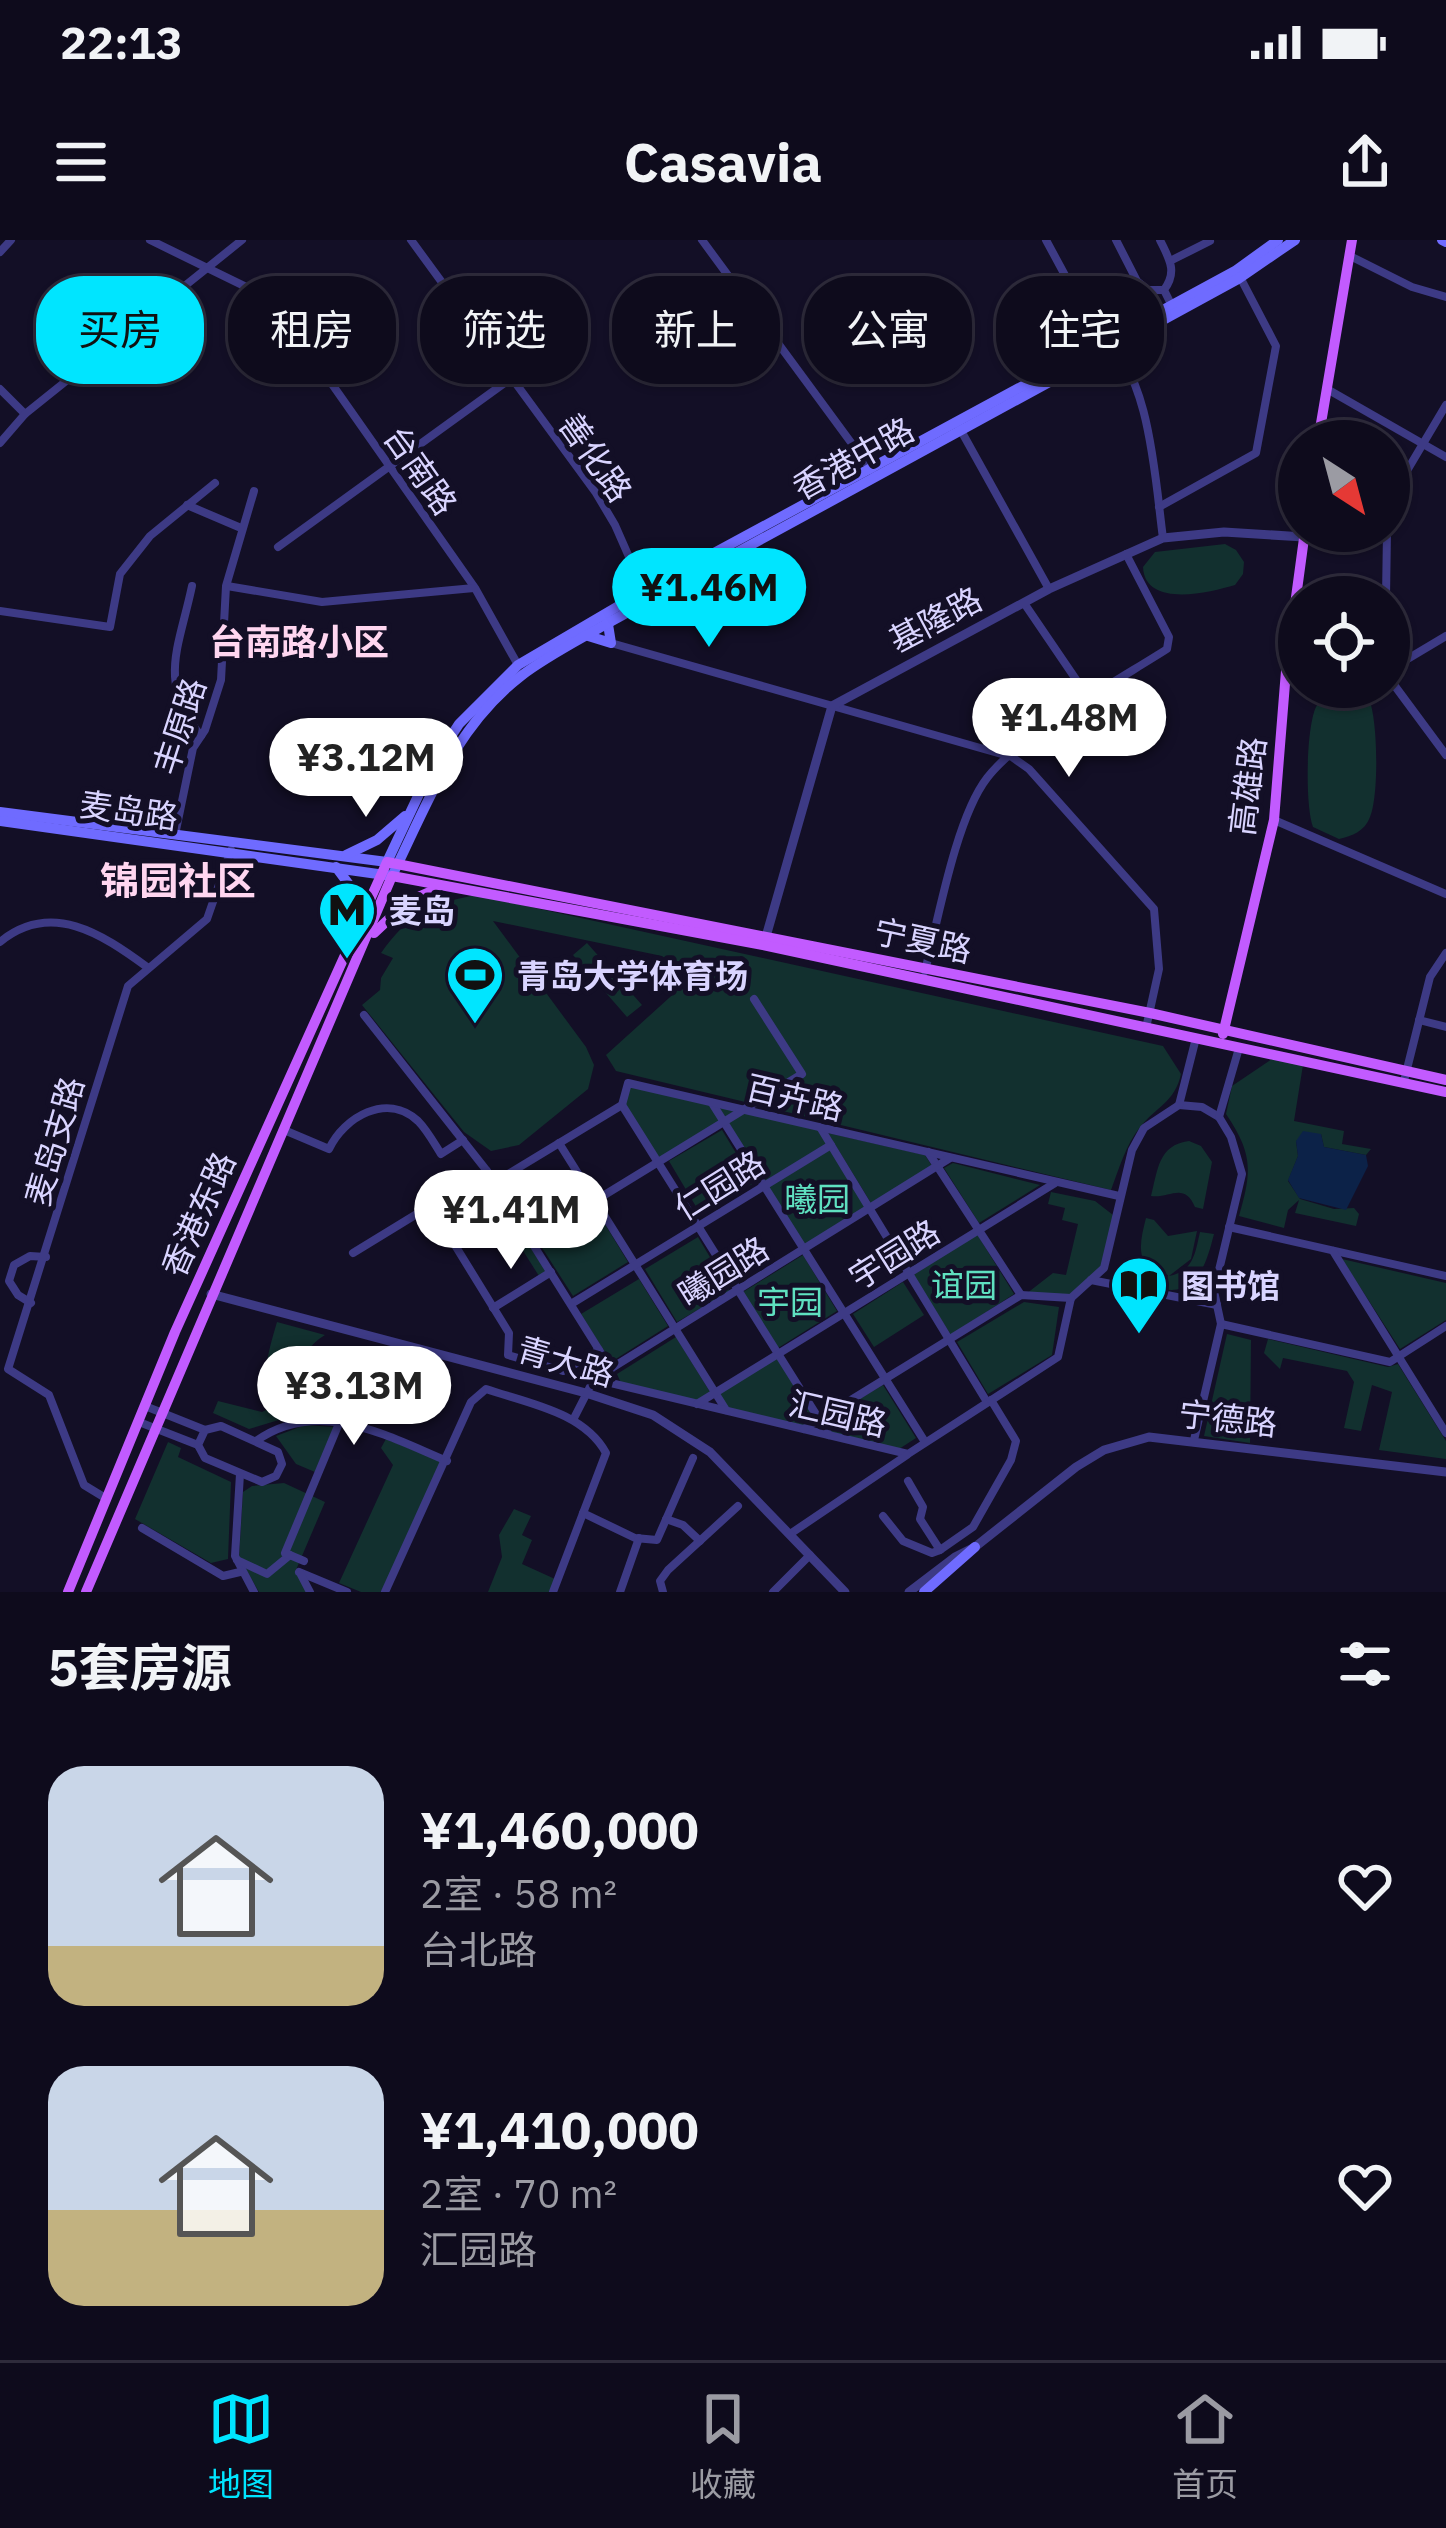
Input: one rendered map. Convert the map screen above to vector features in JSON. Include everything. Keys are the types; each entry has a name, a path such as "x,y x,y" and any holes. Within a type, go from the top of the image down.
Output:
{"main road":[{"name":"香港中路","path":"1238,274 1278,240"},
{"name":"香港中路","path":"1164,314 1295,240"},
{"path":"1321,420 1352,240"},
{"name":"香港中路","path":"390,869 441,769 496,697 524,673 607,618 1035,384"},
{"name":"香港中路","path":"607,618 644,591 873,472"},
{"path":"582,633 611,643 607,618"},
{"name":"香港中路","path":"390,869 411,809 459,724 518,665 582,633"},
{"name":"高雄路","path":"1221,1043 1274,820 1288,708"},
{"path":"357,925 356,894 337,861 377,841 411,809"},
{"name":"麦岛路","path":"0,817 390,869"},
{"name":"麦岛路","path":"0,817 175,835 231,847"},
{"name":"宁夏路","path":"390,869 440,887 764,940"},
{"name":"宁夏路","path":"390,869 764,940 1239,1048 1446,1080"},
{"name":"香港东路","path":"68,1592 357,925 390,869"},
{"name":"香港东路","path":"86,1592 364,944 390,869"},
{"path":"364,944 406,902 440,887"},
{"name":"宁夏路","path":"924,975 1224,1029 1406,1076 1446,1092"},
{"path":"924,1592 975,1547"}],"street":[{"path":"0,252 11,240"},
{"name":"台南路","path":"150,240 273,300 475,588 518,665"},
{"path":"0,443 25,414 242,240"},
{"name":"善化路","path":"412,240 437,276"},
{"path":"702,240 873,472"},
{"path":"1046,240 1067,276"},
{"path":"1116,240 1134,276"},
{"path":"1160,240 1171,261 1172,280 1164,290 1173,309"},
{"path":"1171,261 1210,241"},
{"path":"1349,255 1412,287 1446,297"},
{"path":"1159,507 1256,454 1276,346 1238,274"},
{"path":"278,547 503,384"},
{"name":"善化路","path":"514,384 596,494 644,591"},
{"path":"1131,384 1145,406 1163,538"},
{"path":"1325,388 1446,457"},
{"path":"0,389 25,414"},
{"path":"1410,465 1446,405"},
{"path":"958,426 1048,589"},
{"path":"0,611 110,627 120,574 150,536 214,483"},
{"name":"丰原路","path":"175,835 193,748 221,680 226,586 254,491"},
{"path":"187,506 241,528"},
{"name":"基隆路","path":"832,706 1048,589 1163,538 1278,533"},
{"path":"924,975 964,825 984,781 1009,755 1167,649 1169,637 1126,553"},
{"path":"192,586 173,684 182,712 201,736"},
{"path":"226,586 322,602 475,588"},
{"path":"1024,603 1090,700"},
{"path":"1410,660 1446,636"},
{"path":"611,643 1009,755 1030,769 1154,909 1159,969 1146,1028"},
{"path":"1410,703 1446,754"},
{"path":"764,940 832,706"},
{"path":"1274,820 1446,895"},
{"name":"麦岛支路","path":"107,1499 84,1485 49,1395 4,1371 46,1257 128,986 207,919 231,847"},
{"path":"0,942 19,926 66,923 104,935 147,967"},
{"path":"1406,1076 1430,977 1446,953"},
{"path":"532,1240 802,1074 754,1000"},
{"path":"364,1016 495,1182 611,1369"},
{"path":"1419,1020 1446,1027"},
{"path":"1179,1105 1196,1038"},
{"path":"1219,1117 1239,1048"},
{"name":"百卉路","path":"495,1182 622,1105 628,1083 1119,1196"},
{"path":"712,1102 925,1442"},
{"path":"622,1105 830,1436"},
{"path":"803,1430 1021,1295 1071,1298 1104,1268 1132,1150 1144,1128 1179,1105 1202,1107 1219,1117 1231,1137 1242,1174 1214,1291 1221,1324 1194,1440"},
{"path":"284,1130 328,1149 352,1119 370,1110 398,1109 416,1118 441,1154 463,1140"},
{"path":"820,1127 949,1341 1016,1441 1011,1460 973,1527 940,1550 932,1553 903,1541 883,1516"},
{"path":"559,1143 727,1411"},
{"name":"仁园路","path":"571,1304 831,1144"},
{"path":"928,1152 1021,1295"},
{"name":"曦园路","path":"572,1420 594,1379 951,1157"},
{"path":"353,1253 487,1171"},
{"name":"宇园路","path":"697,1404 1056,1182"},
{"path":"436,1216 508,1333 508,1355 563,1371 599,1350"},
{"path":"1229,1226 1446,1276"},
{"path":"1332,1250 1446,1433"},
{"path":"31,1303 18,1295 10,1281 14,1264 30,1256 46,1257"},
{"path":"0,1271 12,1274"},
{"path":"493,1308 551,1272"},
{"path":"1091,1280 1217,1305"},
{"name":"青大路","path":"210,1294 653,1415 710,1452 845,1592"},
{"name":"汇园路","path":"594,1379 908,1454 1058,1357 1071,1298"},
{"path":"1221,1324 1390,1362 1446,1327"},
{"path":"385,1592 471,1402 485,1389 572,1420 598,1438 607,1453 553,1592"},
{"path":"139,1422 198,1445 205,1458 262,1482 276,1476 281,1464 278,1452 221,1426 205,1430 145,1406"},
{"path":"256,1441 304,1419 340,1421 447,1461"},
{"path":"304,1561 286,1553 340,1421"},
{"path":"198,1445 205,1430"},
{"name":"宁德路","path":"908,1592 975,1547 1076,1467 1104,1450 1149,1437 1446,1472"},
{"path":"790,1534 908,1454"},
{"path":"584,1513 640,1538 656,1540 693,1458"},
{"path":"240,1474 237,1560 254,1592"},
{"path":"908,1481 923,1507 920,1519 940,1550"},
{"path":"663,1592 660,1581 738,1506"},
{"path":"666,1519 682,1525 700,1541"},
{"path":"142,1528 223,1576 240,1572"},
{"path":"620,1592 640,1538"},
{"path":"773,1592 810,1555"},
{"path":"237,1560 267,1574 290,1556"},
{"path":"310,1592 299,1572 347,1592"}],"green space":[{"path":"1225,544 1244,562 1235,585 1180,594 1166,593 1146,580 1143,567 1155,552"},
{"path":"1317,708 1371,708 1376,776 1373,807 1358,832 1339,839 1313,827 1309,749"},
{"path":"476,895 1163,1046 1181,1074 1170,1098 1135,1134 1111,1190 616,1071 606,1055 690,979 662,956 493,921 586,1047 594,1065 588,1089 519,1145 491,1151 464,1132 362,1005 380,990 393,958 381,953 401,929 433,907"},
{"path":"587,943 642,1005 627,1017 573,955"},
{"path":"1272,1059 1303,1065 1294,1121 1344,1131 1342,1144 1371,1149 1366,1155 1324,1147 1321,1134 1296,1141 1298,1156 1288,1181 1300,1199 1334,1209 1354,1208 1359,1214 1356,1226 1295,1213 1299,1200 1288,1210 1284,1228 1239,1216 1248,1163 1226,1114 1232,1086"},
{"path":"630,1084 710,1105 720,1121 658,1159 625,1104"},
{"name":"曦园","path":"719,1107 819,1130 866,1208 804,1246"},
{"path":"722,1130 754,1183 701,1215 669,1161"},
{"path":"828,1133 925,1155 932,1166 871,1203"},
{"path":"1189,1141 1201,1146 1212,1162 1203,1209 1181,1193 1151,1196 1165,1153"},
{"path":"953,1163 1040,1185 979,1223 944,1168"},
{"path":"491,1184 546,1272 539,1276 501,1216 457,1241 440,1214"},
{"path":"1051,1192 1095,1201 1113,1215 1102,1267 1070,1297 1026,1294 1053,1273 1066,1275 1078,1224 1062,1220 1065,1208 1048,1204"},
{"path":"595,1208 628,1262 573,1296 539,1243"},
{"path":"1146,1218 1168,1236 1197,1231 1191,1259 1169,1276 1188,1265 1195,1254 1200,1232 1214,1234 1193,1282 1175,1290 1163,1289 1168,1275 1149,1267 1142,1254"},
{"name":"谊园","path":"977,1234 1014,1294 951,1335 913,1275"},
{"path":"698,1237 730,1291 677,1322 645,1269"},
{"name":"宇园","path":"803,1255 837,1311 778,1348 743,1292"},
{"path":"1342,1259 1446,1283 1446,1320 1400,1349"},
{"path":"639,1279 668,1326 611,1362 581,1314"},
{"path":"903,1282 924,1315 874,1347 853,1314"},
{"path":"1024,1302 1059,1307 1052,1355 988,1394 957,1342"},
{"path":"277,1322 325,1335 308,1351 300,1370 302,1390 312,1410 249,1429 213,1413 218,1401 262,1412 272,1407 266,1375"},
{"path":"1227,1334 1251,1340 1250,1443 1204,1436"},
{"path":"676,1337 710,1392 696,1401 621,1383 617,1374"},
{"path":"1268,1339 1388,1367 1398,1364 1446,1441 1446,1459 1379,1450 1392,1392 1372,1385 1361,1431 1344,1428 1354,1382 1347,1371 1283,1358 1280,1369 1264,1353"},
{"path":"777,1357 817,1419 803,1427 728,1409 718,1393"},
{"path":"883,1385 916,1438 899,1449 833,1433 824,1420"},
{"path":"305,1425 334,1427 315,1472 296,1464 276,1436"},
{"path":"386,1439 443,1462 381,1592 361,1592 339,1583 393,1465 381,1448"},
{"path":"168,1442 181,1448 178,1457 231,1482 228,1559 211,1563 135,1519"},
{"path":"284,1483 325,1502 296,1570 308,1592 259,1592 239,1557 243,1492 252,1486"},
{"path":"514,1509 531,1516 522,1535 532,1540 522,1564 555,1579 550,1592 488,1592 502,1557 499,1535"}],"water":[{"path":"1303,1131 1321,1134 1324,1147 1366,1155 1368,1166 1346,1210 1299,1198 1288,1180 1298,1156 1296,1141"}],"place":[{"name":"麦岛","path":"347,961"},
{"name":"青岛大学体育场","path":"475,1026"},
{"name":"图书馆","path":"1139,1336"}],"district":[{"name":"台南路小区","path":"299,641"},
{"name":"锦园社区","path":"178,880"}]}
